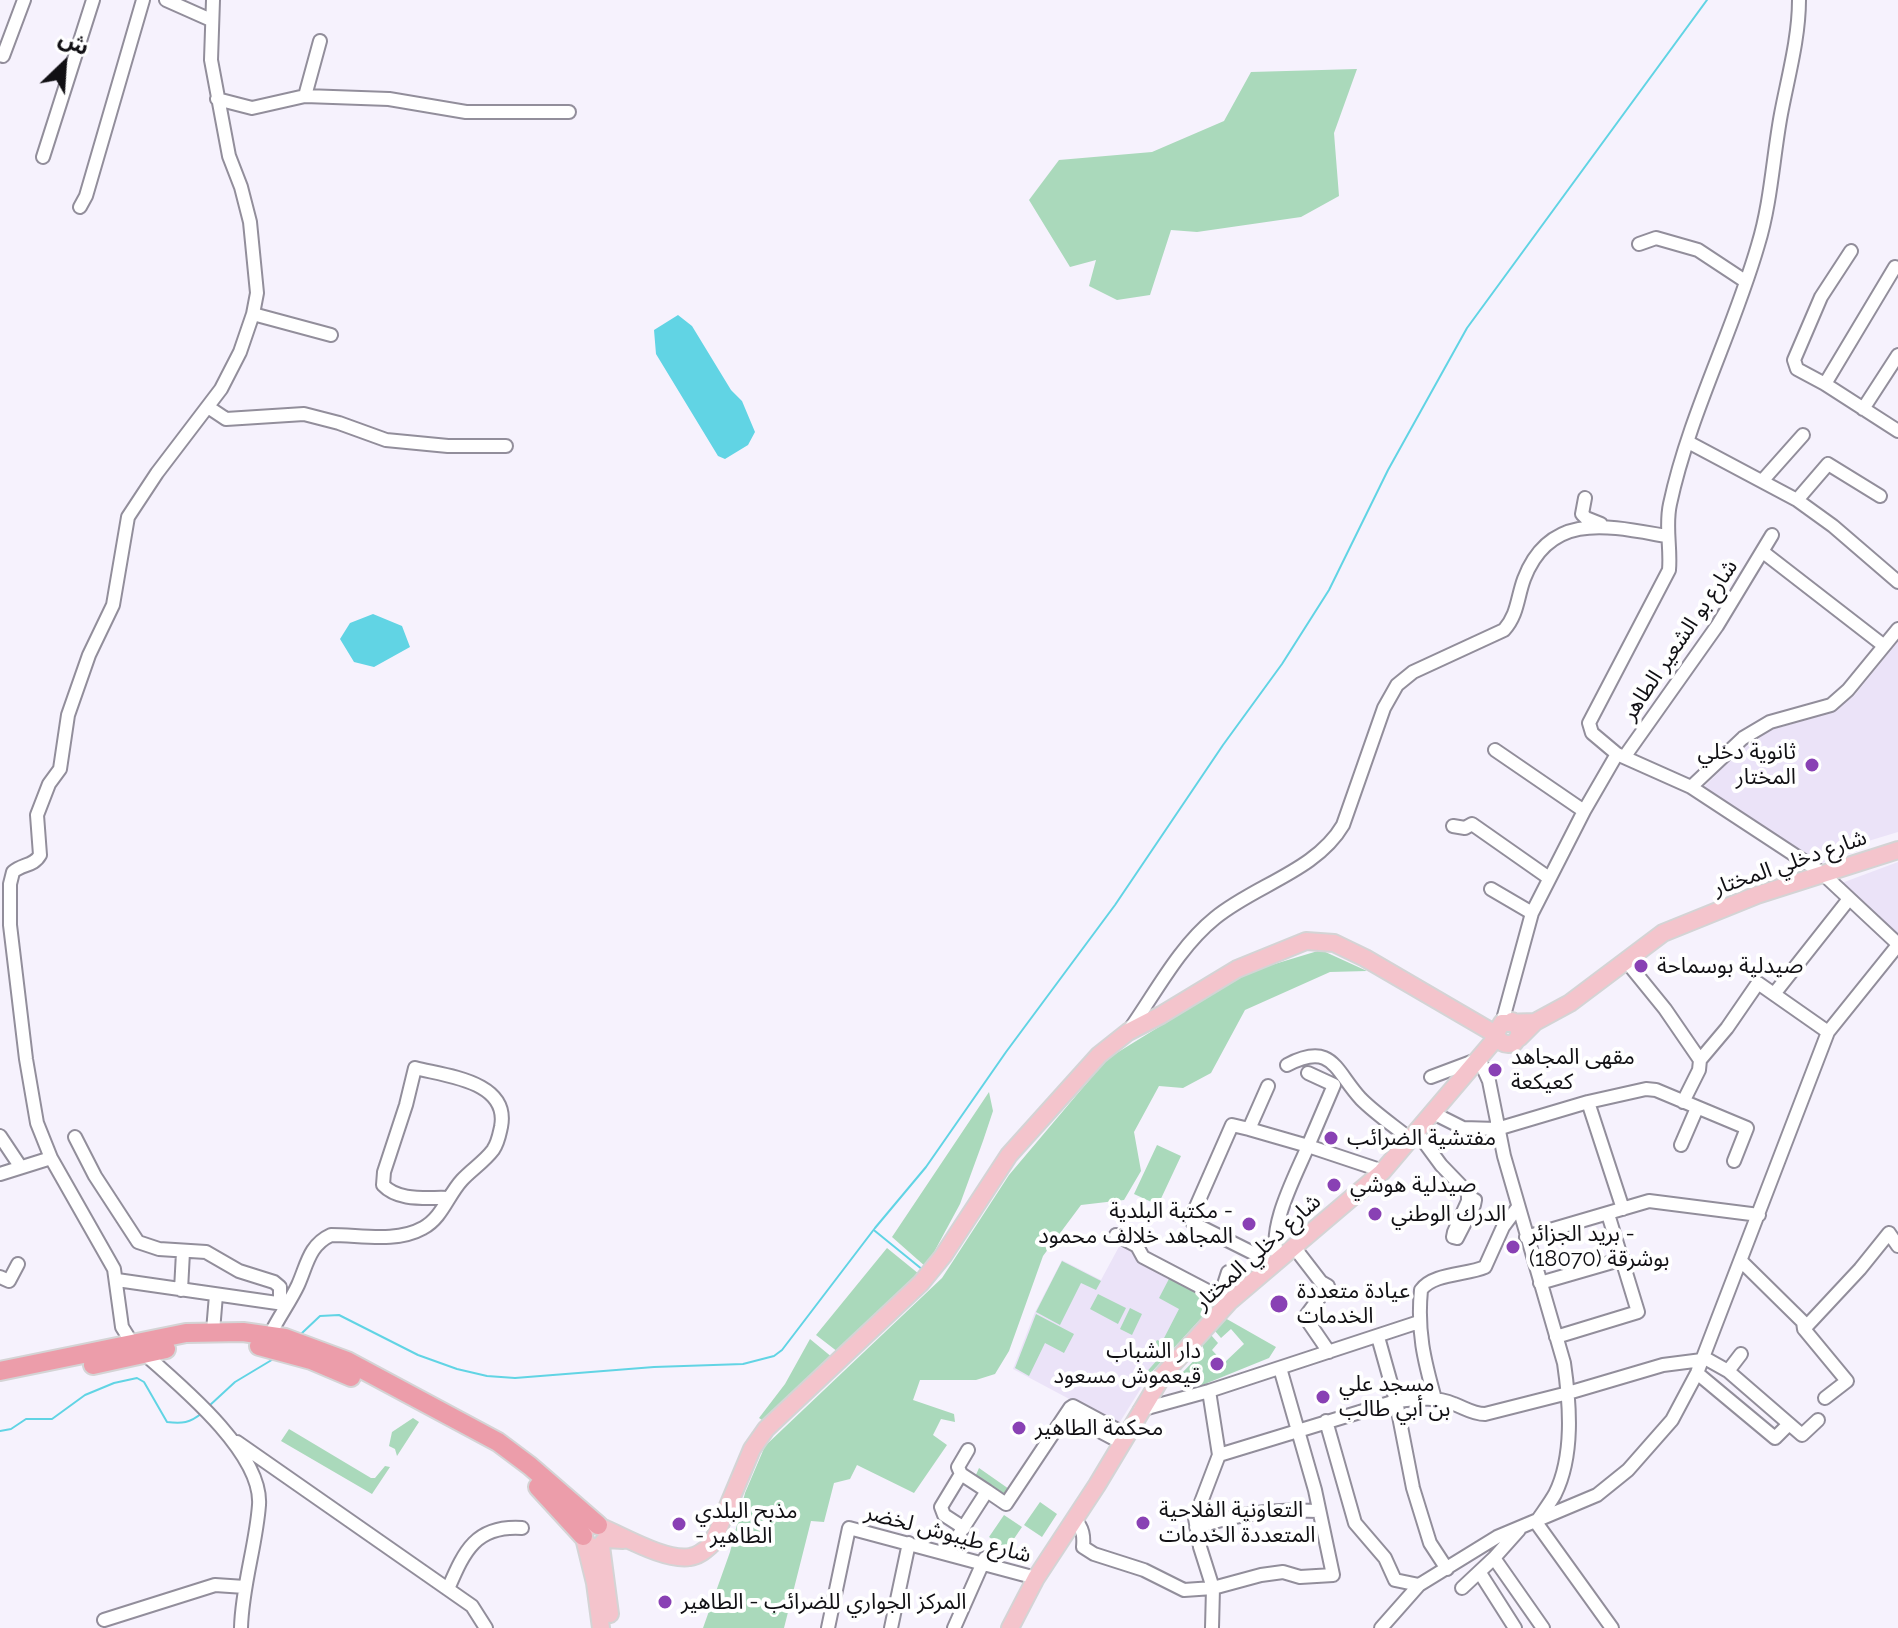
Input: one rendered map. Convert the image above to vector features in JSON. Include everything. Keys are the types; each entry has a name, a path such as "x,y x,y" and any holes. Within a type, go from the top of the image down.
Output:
{"highway":[{"path":"0,1383 186,1333 213,1331 270,1335 312,1346 347,1361 498,1442 530,1466 603,1539"},
{"path":"0,1371 138,1348 215,1342 248,1344 311,1360 384,1393 510,1464 603,1539"}],"main road":[{"name":"شارع دخلي المختار","path":"1010,1628 1036,1578 1075,1520 1140,1410 1157,1398 1163,1375 1225,1300 1272,1257 1294,1247 1383,1171 1503,1030 1535,1022 1570,1003 1663,933 1757,895 1898,850"},
{"path":"603,1539 681,1557 700,1554 712,1544 752,1449 766,1429 921,1283 943,1256 1009,1155 1099,1055 1128,1032 1237,969 1306,941 1334,943 1503,1030"},
{"path":"601,1628 595,1583 603,1539"},
{"path":"603,1539 611,1628"}],"street":[{"path":"3,56 24,0"},
{"path":"43,157 93,0"},
{"path":"80,207 86,196 143,0"},
{"path":"166,0 211,20"},
{"path":"213,0 211,60 229,156 250,222 257,293 253,314 235,362 208,407 157,473 128,517 113,605 89,655 73,702 60,753 60,769 49,784 37,815 40,855 33,864 15,869 11,877 10,925 37,1123 51,1158 108,1256 117,1280 122,1327 138,1348 216,1420 231,1438 255,1481 259,1496 241,1628"},
{"path":"1381,1628 1419,1585 1497,1537 1597,1495 1628,1470 1672,1420 1701,1363 1828,1032 1898,945 1822,873 1691,787 1621,755 1599,741 1589,723 1669,570 1666,536 1669,506 1763,224 1795,42 1799,0"},
{"path":"305,96 320,41"},
{"path":"217,99 252,108 305,96 389,99 466,112 569,112"},
{"path":"1639,244 1656,238 1698,250 1745,281"},
{"path":"1851,251 1821,297 1794,360 1797,369 1898,431"},
{"path":"1825,384 1895,267"},
{"path":"253,314 331,335"},
{"path":"1863,409 1898,355"},
{"path":"208,407 226,419 304,414 386,440 448,446 506,446"},
{"path":"1763,480 1803,435"},
{"path":"1688,442 1797,500 1833,526 1898,582"},
{"path":"1797,500 1828,464 1880,496"},
{"path":"1585,498 1582,514 1586,518 1608,526 1666,536"},
{"path":"1128,1032 1186,948 1203,929 1229,908 1316,855 1336,836 1343,825 1384,708 1397,685 1413,672 1504,630 1514,619 1529,568 1548,541 1571,531 1608,526"},
{"path":"1763,552 1772,535"},
{"name":"شارع بو الشعير الطاهر","path":"1503,1030 1532,913 1584,811 1621,755 1717,626 1763,552 1883,645"},
{"path":"1691,787 1743,738 1770,722 1831,705 1848,690 1898,629"},
{"path":"1495,750 1584,811"},
{"path":"1453,826 1465,828 1472,824 1549,878"},
{"path":"1491,889 1532,913"},
{"path":"1774,994 1849,899"},
{"path":"1626,961 1665,1009 1700,1060"},
{"path":"1683,1102 1699,1070 1700,1060 1758,983 1828,1032"},
{"path":"1287,1065 1305,1056 1318,1056 1335,1063 1361,1098 1413,1135 1469,1197"},
{"path":"1431,1077 1482,1056 1496,1105 1497,1129 1564,1363 1568,1393 1566,1453 1554,1495 1536,1521"},
{"path":"270,1335 282,1304 297,1288 314,1247 322,1239 331,1235 381,1237 407,1234 423,1228 435,1219 463,1179 484,1161 498,1142 503,1118 485,1089 473,1082 415,1068 384,1172 383,1185 390,1193 400,1196 449,1198"},
{"path":"1308,1073 1334,1085 1308,1146 1272,1257 1193,1223 1192,1216 1232,1125 1308,1146 1383,1171"},
{"path":"1249,1129 1268,1086"},
{"path":"1431,1112 1463,1128 1497,1129 1588,1102 1646,1089 1656,1090 1747,1128 1734,1161"},
{"path":"1588,1102 1623,1209"},
{"path":"1681,1145 1697,1108"},
{"path":"0,1136 20,1166"},
{"path":"75,1137 95,1176 138,1242 146,1247 206,1252 239,1271 274,1282 280,1287 282,1304"},
{"path":"0,1174 51,1158"},
{"path":"1526,1237 1649,1201 1759,1215"},
{"path":"1435,1399 1421,1349 1419,1322 1423,1286 1485,1267 1503,1227 1518,1207"},
{"path":"1556,1337 1638,1312 1608,1214"},
{"path":"1804,1329 1889,1233 1898,1246"},
{"path":"1116,1235 1137,1246 1143,1257 1225,1300"},
{"path":"1294,1247 1321,1282 1328,1286 1305,1317 1329,1352"},
{"path":"1140,1253 1147,1250 1169,1261"},
{"path":"181,1290 183,1252"},
{"path":"1540,1283 1623,1259"},
{"path":"1741,1261 1803,1322 1804,1329 1847,1381 1825,1398"},
{"path":"0,1277 9,1281 18,1264"},
{"path":"1225,1300 1221,1288 1228,1272"},
{"path":"117,1280 282,1304"},
{"path":"213,1331 216,1295"},
{"path":"1157,1398 1209,1391 1419,1322"},
{"path":"1378,1337 1396,1401 1413,1488 1430,1543 1447,1569"},
{"path":"1728,1371 1741,1354"},
{"path":"1701,1363 1775,1438 1789,1424"},
{"path":"1219,1455 1396,1401 1427,1397 1453,1403 1475,1414 1485,1414 1663,1365 1701,1363 1728,1371 1802,1435 1818,1420"},
{"path":"1075,1520 1081,1525 1083,1547 1094,1554 1144,1570 1179,1588 1213,1588 1283,1572 1300,1577 1333,1575 1280,1368"},
{"path":"1209,1391 1219,1455 1195,1518 1213,1588 1212,1628"},
{"path":"968,1450 958,1467 961,1474 1006,1504 1067,1414 1124,1439"},
{"path":"1326,1421 1355,1523 1385,1558 1395,1580 1419,1585"},
{"path":"231,1438 472,1606 486,1628"},
{"path":"961,1474 941,1507 944,1515 964,1528"},
{"path":"947,1553 987,1491"},
{"path":"1196,1527 1243,1513 1319,1511"},
{"path":"1536,1521 1612,1628"},
{"path":"1462,1588 1480,1573 1521,1527"},
{"path":"448,1589 471,1543 491,1533 522,1528"},
{"name":"شارع طيبوش لخضر","path":"828,1628 849,1528 984,1561 1036,1578"},
{"path":"891,1628 909,1543"},
{"path":"1494,1558 1543,1628"},
{"path":"954,1628 984,1561"},
{"path":"1480,1573 1515,1628"},
{"path":"104,1620 215,1585 245,1587"}],"shaded area":[{"name":"ثانوية دخلي المختار","path":"1898,641 1898,832 1865,842 1866,848 1822,863 1703,788 1747,743 1774,729 1820,716 1854,696"},
{"path":"1898,862 1898,934 1895,935 1892,928 1886,930 1883,921 1875,920 1839,884"},
{"path":"1121,1243 1219,1299 1148,1377 1118,1425 1013,1369 1035,1312 1062,1260 1101,1280"}],"green space":[{"path":"1357,69 1334,133 1339,196 1301,217 1197,232 1171,230 1150,295 1117,300 1089,286 1096,260 1070,267 1029,200 1059,160 1152,152 1224,121 1251,72"},
{"path":"1321,950 1367,971 1330,972 1245,1010 1211,1073 1183,1088 1159,1086 1134,1132 1141,1171 1124,1200 1081,1205 1043,1256 1009,1351 995,1374 976,1380 920,1380 913,1400 954,1414 955,1422 941,1419 933,1435 947,1445 914,1493 857,1465 850,1479 834,1483 824,1522 811,1521 784,1628 703,1628 730,1552 745,1493 765,1446 942,1278 1009,1175 1107,1059 1204,999 1235,976"},
{"path":"989,1092 993,1111 983,1141 960,1204 926,1267 892,1237"},
{"path":"1157,1145 1181,1156 1158,1205 1134,1194"},
{"path":"887,1248 919,1274 838,1352 816,1335"},
{"path":"1062,1261 1101,1281 1096,1290 1081,1283 1060,1325 1036,1312"},
{"path":"1171,1275 1219,1299 1147,1377 1144,1375 1165,1351 1158,1347 1156,1351 1152,1349 1157,1340 1162,1342 1179,1309 1159,1298"},
{"path":"1098,1294 1126,1308 1118,1324 1090,1309"},
{"path":"1130,1308 1142,1314 1132,1335 1120,1329"},
{"path":"1036,1314 1074,1334 1064,1353 1045,1343 1029,1376 1015,1368"},
{"path":"1225,1318 1276,1347 1269,1358 1195,1388 1181,1374 1204,1350 1202,1345 1211,1335 1218,1343 1212,1350 1224,1363 1244,1344 1231,1329 1221,1338 1215,1331"},
{"path":"810,1339 833,1358 765,1422 759,1418 785,1384"},
{"path":"413,1418 419,1422 397,1456 395,1449 389,1446 392,1432"},
{"path":"289,1429 371,1478 375,1478 385,1466 390,1467 372,1494 281,1441"},
{"path":"979,1468 1009,1489 1003,1495 975,1477"},
{"path":"1040,1502 1057,1514 1042,1537 1024,1525"},
{"path":"1004,1515 1022,1527 1007,1549 989,1537"}],"water":[{"path":"678,315 692,326 731,390 742,401 755,432 748,445 725,459 718,456 656,354 654,330"},
{"path":"373,614 402,626 410,647 374,667 354,662 340,639 350,623"}],"waterway":[{"path":"302,1333 320,1316 339,1315 418,1355 457,1369 515,1378 654,1367 743,1364 774,1356 782,1350 926,1167 1115,905 1282,664 1329,590 1388,470 1467,328 1707,0"},
{"path":"875,1231 923,1270"},
{"path":"209,1406 235,1382 275,1358"},
{"path":"0,1431 11,1429 26,1419 52,1419 85,1395 137,1378 144,1382 167,1422 186,1422 202,1413"}],"place":[{"name":"ثانوية دخلي المختار","path":"1812,765"},
{"name":"صيدلية بوسماحة","path":"1641,966"},
{"name":"مقهى المجاهد كعيكعة","path":"1495,1070"},
{"name":"مفتشية الضرائب","path":"1331,1138"},
{"name":"صيدلية هوشي","path":"1334,1185"},
{"name":"الدرك الوطني","path":"1375,1214"},
{"name":"مكتبة البلدية - المجاهد خلالف محمود","path":"1249,1224"},
{"name":"بريد الجزائر - بوشرقة (18070)","path":"1513,1247"},
{"name":"عيادة متعددة الخدمات","path":"1279,1304"},
{"name":"دار الشباب قيعموش مسعود","path":"1217,1364"},
{"name":"مسجد علي بن أبي طالب","path":"1323,1397"},
{"name":"محكمة الطاهير","path":"1019,1428"},
{"name":"التعاونية الفلاحية المتعددة الخدمات","path":"1143,1523"},
{"name":"مذبح البلدي - الطاهير","path":"679,1524"},
{"name":"المركز الجواري للضرائب - الطاهير","path":"665,1602"}]}
